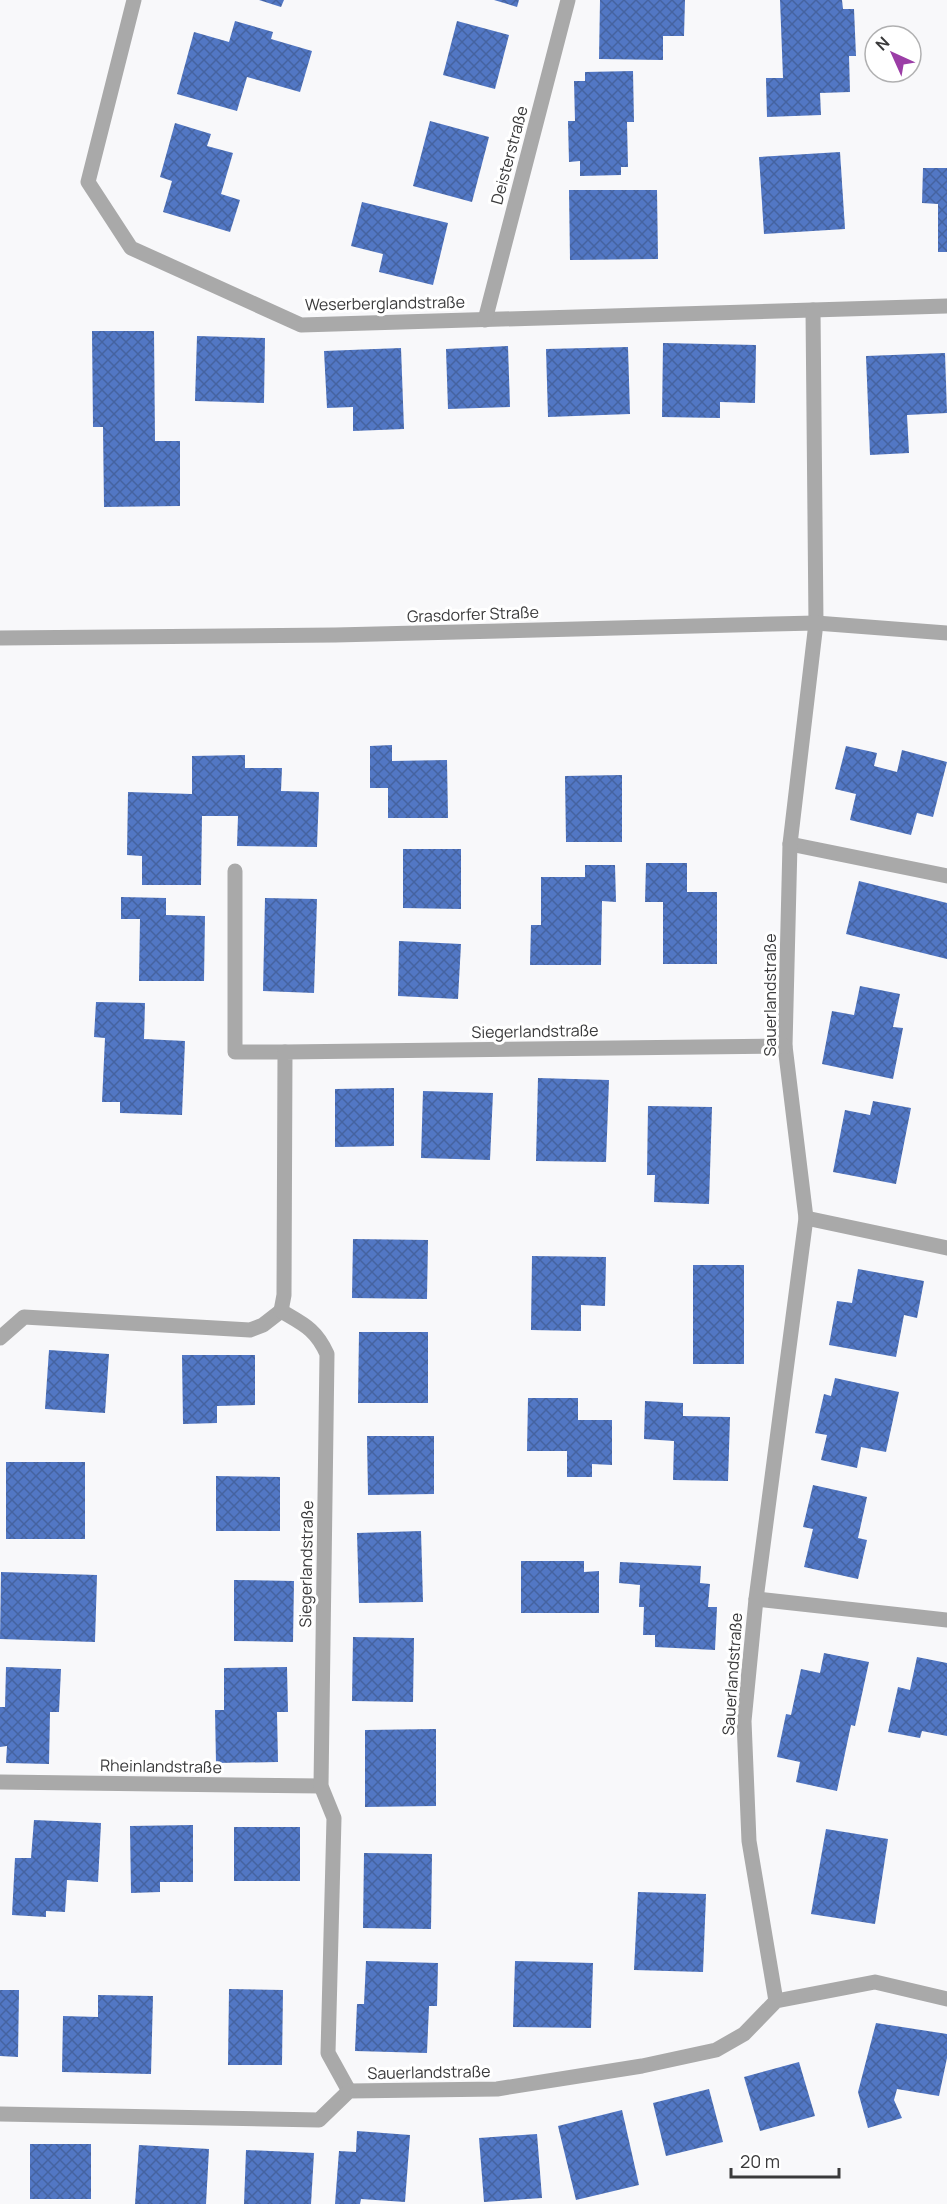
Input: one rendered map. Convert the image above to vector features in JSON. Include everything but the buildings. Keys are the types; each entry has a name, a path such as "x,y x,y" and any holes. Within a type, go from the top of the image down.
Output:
{"street":[{"name":"Weserberglandstraße","path":"134,0 88,182 131,248 301,324 947,306"},
{"name":"Deisterstraße","path":"484,320 568,0"},
{"path":"813,310 816,623"},
{"name":"Grasdorfer Straße","path":"0,638 335,635 816,623 947,633"},
{"name":"Sauerlandstraße","path":"0,2114 319,2120 349,2091 497,2089 653,2064 716,2050 744,2034 776,2001 749,1841 744,1721 756,1599 806,1218 785,1046 790,844 816,623"},
{"path":"790,844 947,876"},
{"name":"Siegerlandstraße","path":"235,871 235,1052 785,1046"},
{"path":"0,1338 24,1317 250,1330 263,1325 281,1311 284,1295 285,1052"},
{"path":"806,1218 947,1248"},
{"name":"Siegerlandstraße","path":"281,1311 311,1329 321,1339 327,1354 321,1786 334,1818 328,2053 349,2091"},
{"name":"Sauerlandstraße","path":"756,1599 947,1620"},
{"name":"Rheinlandstraße","path":"0,1782 321,1786"},
{"path":"776,2001 875,1982 947,2000"}]}
